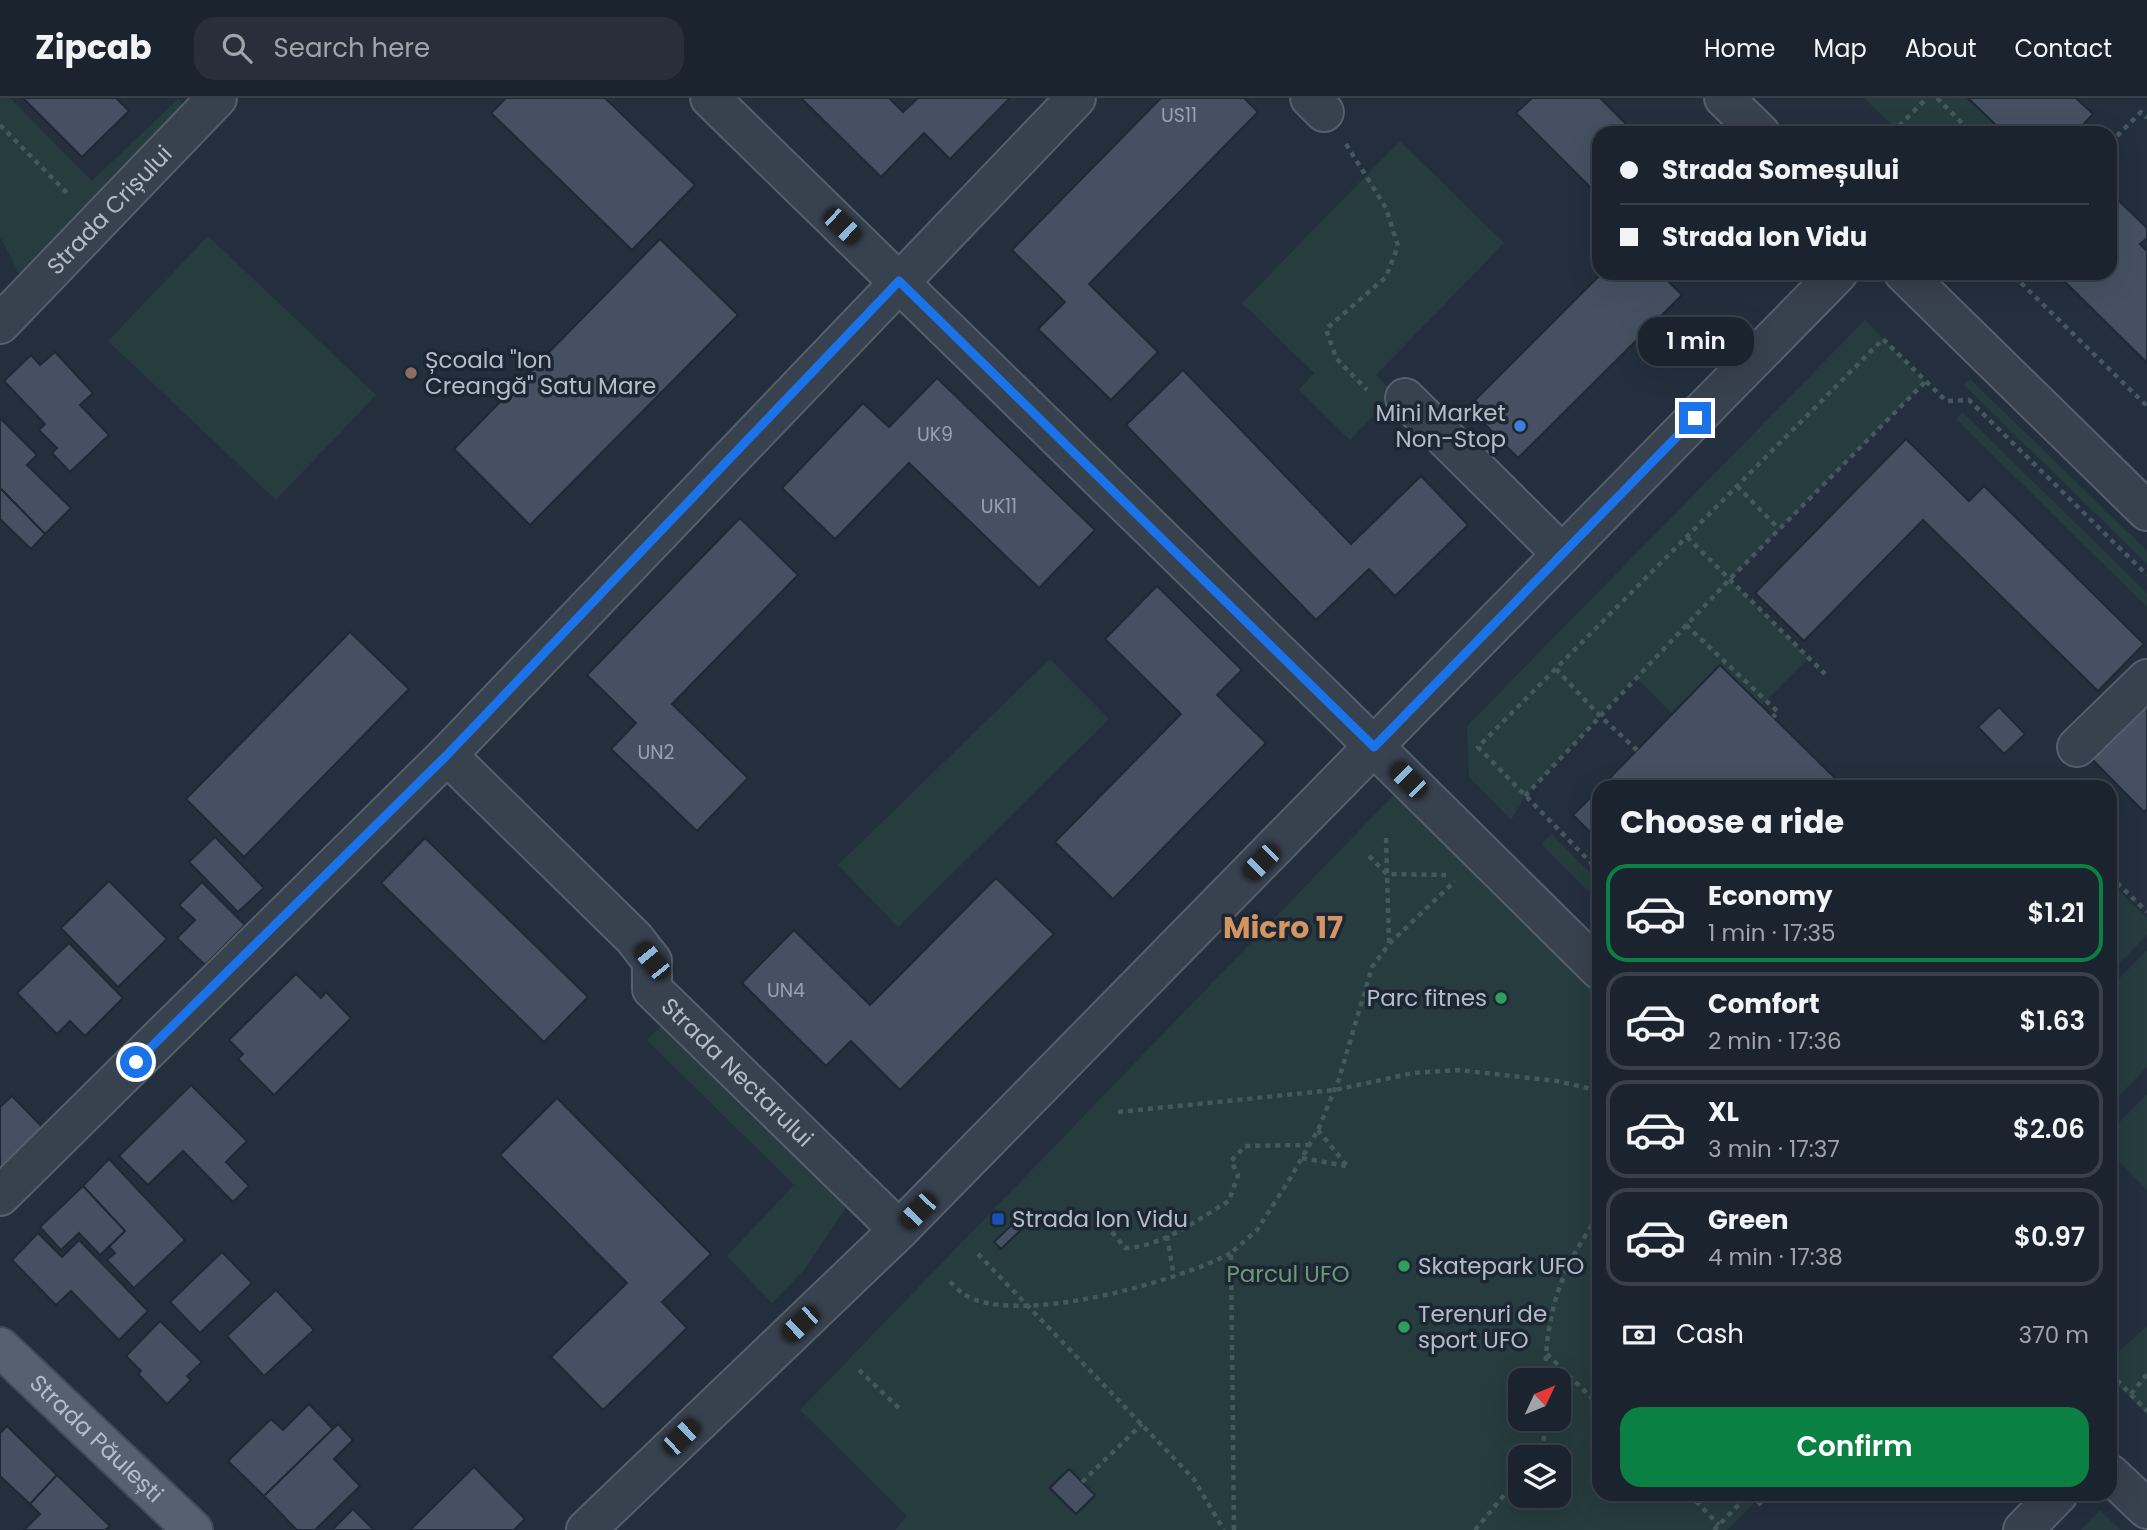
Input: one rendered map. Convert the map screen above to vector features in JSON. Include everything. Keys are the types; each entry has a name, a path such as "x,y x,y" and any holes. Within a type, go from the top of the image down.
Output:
{"main road":[{"name":"Strada Păulești","path":"0,1347 193,1530"}],"street":[{"name":"Strada Crișului","path":"0,324 217,98"},
{"path":"710,98 1592,962"},
{"path":"0,1196 447,755 1076,98"},
{"path":"1724,98 1753,126"},
{"path":"586,1530 899,1230 1831,280"},
{"path":"1910,280 2147,511"},
{"path":"1392,396 1561,553"},
{"path":"2077,747 2147,679"},
{"name":"Strada Nectarului","path":"447,755 634,938 652,961 652,989 899,1230"},
{"path":"2117,1481 2147,1509"},
{"path":"2023,1530 2051,1501"}],"path":[{"path":"1899,126 1927,98"},
{"path":"1937,98 1965,126"},
{"path":"1317,105 1386,208 1398,246 1386,277 1326,329 1336,358 1367,390 1392,396"},
{"path":"2117,136 2141,112 2147,118"},
{"path":"0,125 73,199"},
{"path":"2021,283 2147,406"},
{"path":"1592,864 1478,747 1883,339 1946,401 1969,400 2147,575"},
{"path":"1525,796 1729,580 1925,382"},
{"path":"1737,486 1779,529"},
{"path":"1687,537 1825,674"},
{"path":"1686,625 1778,712 1773,718"},
{"path":"1556,668 1599,715 1637,750"},
{"path":"1387,838 1389,944"},
{"path":"950,1282 963,1294 990,1304 1053,1304 1113,1294 1209,1265 1231,1253 1257,1230 1318,1130 1335,1090 1372,967 1389,944 1461,876 1387,874 1369,856"},
{"path":"2117,883 2147,912"},
{"path":"1118,1112 1335,1090 1413,1073 1458,1070 1557,1081 1592,1089"},
{"path":"1302,1158 1347,1166 1318,1130"},
{"path":"1112,1232 1125,1248 1142,1247 1167,1236 1229,1201 1238,1175 1231,1161 1245,1146 1309,1144"},
{"path":"1546,1368 1553,1308 1568,1266 1592,1227"},
{"path":"1167,1236 1174,1277"},
{"path":"1231,1253 1234,1530"},
{"path":"978,1254 1194,1478 1224,1530"},
{"path":"1547,1354 1592,1398"},
{"path":"859,1370 902,1410"},
{"path":"2131,1394 2147,1374"},
{"path":"2117,1380 2147,1411"},
{"path":"1082,1482 1142,1424"},
{"path":"1475,1530 1508,1491"},
{"path":"1696,1501 1719,1525"},
{"path":"1714,1530 1743,1501"},
{"path":"1757,1501 1762,1506"}],"green space":[{"path":"0,98 10,98 92,181 178,99 197,118 24,282 0,237"},
{"path":"1864,98 1968,98 1997,126 1893,126"},
{"path":"1400,141 1504,243 1376,375 1394,394 1350,440 1299,390 1314,373 1242,303"},
{"path":"208,236 376,395 276,500 108,341"},
{"path":"1865,320 1925,382 1730,580 1809,658 1761,705 1720,665 1672,714 1636,677 1525,796 1511,820 1469,777 1467,726"},
{"path":"1970,379 2147,551 2147,564 1964,385"},
{"path":"1962,412 2147,593 2147,607 1956,419"},
{"path":"1050,659 1109,719 898,927 838,865"},
{"name":"Parcul UFO","path":"1408,780 1592,963 1592,1501 1756,1501 1727,1530 895,1530 907,1516 800,1410"},
{"path":"1552,834 1592,875 1592,895 1541,844"},
{"path":"2117,889 2147,918 2147,935 2117,966"},
{"path":"2147,950 2147,1067 2117,1098 2117,981"},
{"path":"668,1019 838,1189 845,1209 804,1270 772,1303 727,1256 794,1185 647,1040"},
{"path":"2147,1094 2147,1190 2117,1159 2117,1125"},
{"path":"2147,1326 2147,1415 2117,1385 2117,1354"},
{"path":"2100,1510 2120,1530 2081,1530"}],"building":[{"path":"23,98 116,98 129,111 82,157"},
{"path":"506,98 605,98 695,185 632,250 491,113"},
{"path":"801,98 889,98 903,112 918,98 1010,98 950,159 924,133 881,177"},
{"path":"1161,98 1244,98 1258,112 1089,284 1158,352 1111,400 1038,329 1065,302 1012,250"},
{"path":"1532,98 1600,98 1628,126 1592,126 1592,189 1516,113"},
{"path":"1968,98 2076,98 2093,114 2082,126 1997,126"},
{"path":"2117,199 2147,228 2147,238 2140,244 2147,251 2147,363 2063,280 2117,280"},
{"name":"Școala \"Ion Creangă\" Satu Mare","path":"660,239 738,315 530,525 454,449"},
{"path":"1595,280 1667,280 1682,295 1518,458 1468,407"},
{"path":"55,352 93,393 80,405 109,435 70,472 52,453 57,448 39,430 45,424 4,381 31,355 40,365"},
{"path":"1183,370 1351,544 1421,476 1468,525 1395,596 1369,569 1316,620 1126,425"},
{"path":"937,378 1095,530 1039,588 909,463 835,539 782,488 863,403 889,427"},
{"path":"0,418 37,455 27,465 71,508 45,534 0,488"},
{"path":"1906,439 1969,501 1984,486 2144,644 2098,691 1923,520 1804,641 1755,593"},
{"path":"0,488 45,534 31,549 0,519"},
{"path":"740,518 798,575 672,704 748,778 697,831 611,749 636,723 587,675"},
{"path":"1157,586 1242,670 1217,695 1266,743 1113,899 1055,842 1181,714 1105,639"},
{"path":"350,632 409,689 244,857 186,799"},
{"path":"1720,665 1837,780 1608,780"},
{"path":"2147,697 2147,809 2144,812 2117,785 2117,780 2113,780 2088,755"},
{"path":"1999,707 2025,734 2004,754 1978,727"},
{"path":"1592,796 1592,834 1573,815"},
{"path":"215,837 264,888 238,912 189,862"},
{"path":"425,838 588,997 544,1042 381,883"},
{"path":"996,878 1054,934 900,1090 851,1041 826,1066 742,983 794,930 870,1005"},
{"path":"109,881 167,939 118,987 61,928"},
{"path":"202,882 245,925 205,965 177,938 195,920 179,905"},
{"path":"69,943 123,998 85,1036 70,1021 57,1034 17,993"},
{"path":"296,974 321,998 326,992 351,1018 274,1095 238,1059 243,1054 229,1040"},
{"path":"191,1085 247,1141 226,1162 249,1186 233,1202 183,1151 148,1185 119,1156"},
{"path":"12,1096 45,1130 0,1172 0,1107"},
{"path":"557,1098 711,1254 662,1302 687,1328 603,1410 551,1357 627,1283 500,1155"},
{"path":"109,1159 185,1240 134,1288 107,1260 115,1253 109,1247 125,1231 83,1186"},
{"path":"83,1186 125,1231 100,1255 79,1233 61,1250 40,1227"},
{"path":"1021,1216 1028,1223 1001,1249 994,1242"},
{"path":"38,1233 62,1257 79,1240 148,1311 119,1340 71,1291 56,1305 12,1260"},
{"path":"222,1252 252,1283 200,1333 170,1302"},
{"path":"276,1290 314,1330 264,1376 227,1336"},
{"path":"160,1321 202,1362 187,1376 191,1380 167,1404 138,1374 141,1371 126,1356"},
{"path":"309,1404 333,1429 264,1496 228,1461 271,1419 283,1430"},
{"path":"338,1424 353,1440 334,1459 360,1486 315,1530 297,1530 264,1496"},
{"path":"7,1426 57,1475 30,1504 0,1476 0,1433"},
{"path":"474,1467 525,1519 514,1530 410,1530"},
{"path":"1069,1469 1095,1495 1076,1514 1050,1488"},
{"path":"57,1475 110,1526 105,1530 24,1530 40,1514 30,1504"},
{"path":"353,1509 374,1530 332,1530"}],"place":[{"name":"Școala \"Ion Creangă\" Satu Mare","path":"411,373"},
{"name":"Mini Market Non-Stop","path":"1520,426"},
{"name":"Parc fitnes","path":"1501,998"},
{"name":"Strada Ion Vidu","path":"998,1219"},
{"name":"Skatepark UFO","path":"1404,1266"},
{"name":"Terenuri de sport UFO","path":"1404,1327"}],"district":[{"name":"Micro 17","path":"1283,928"}],"route":[{"path":"136,1062 447,755 899,281 1374,747 1695,418"}]}
